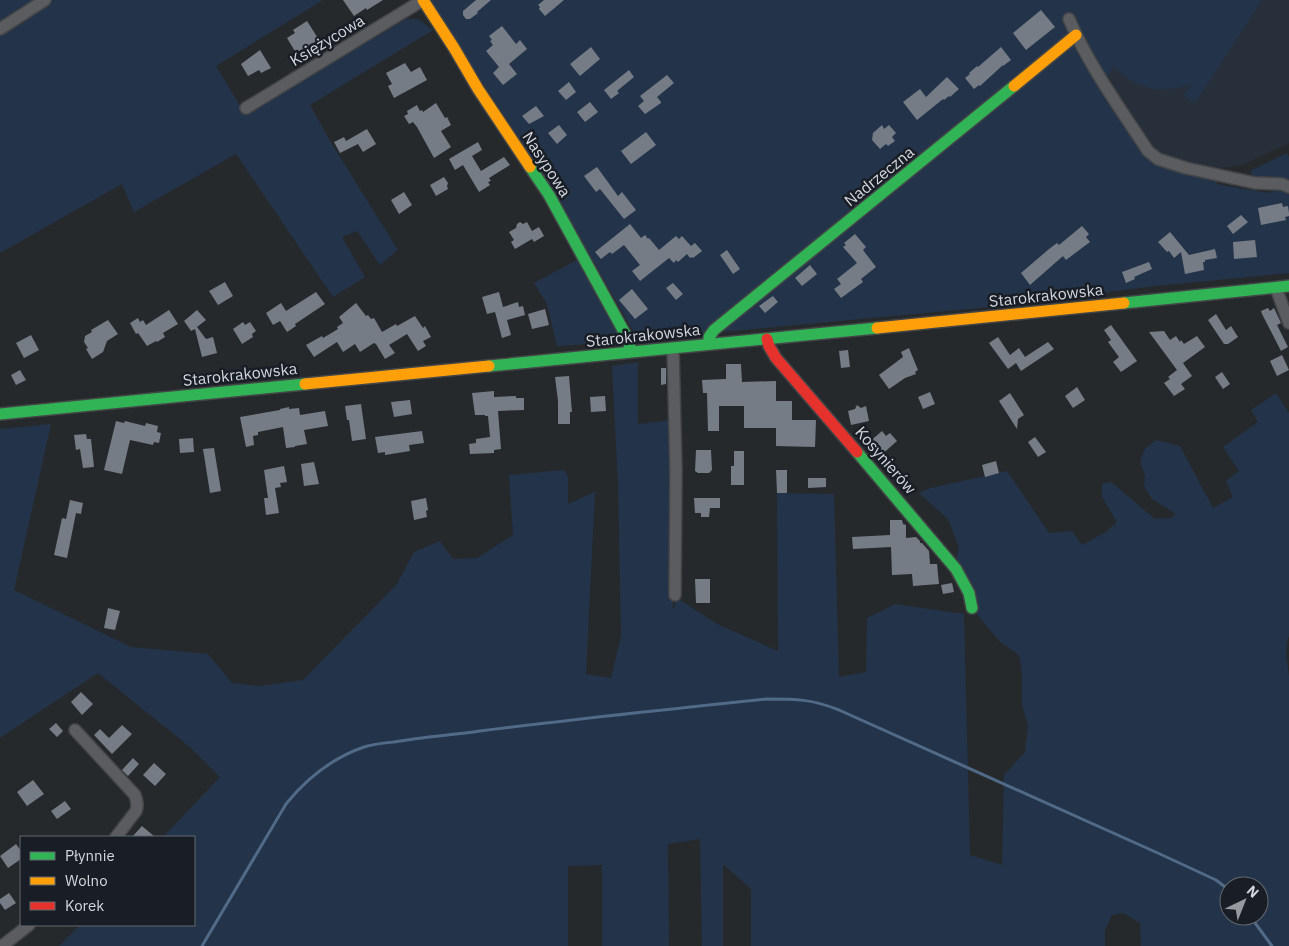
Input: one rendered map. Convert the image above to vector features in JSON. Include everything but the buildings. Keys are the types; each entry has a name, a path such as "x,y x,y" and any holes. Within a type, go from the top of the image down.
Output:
{"street":[{"path":"0,29 45,0"},
{"name":"Księżycowa","path":"246,108 423,0"},
{"name":"Nasypowa","path":"423,0 478,89 549,195 628,339 631,352"},
{"path":"1069,19 1076,35 1106,86 1148,151 1154,156 1186,168 1255,183 1282,184 1289,187"},
{"name":"Nadrzeczna","path":"709,344 709,337 714,330 953,138 1076,35"},
{"name":"Starokrakowska","path":"0,414 1289,286"},
{"path":"1276,288 1289,323"},
{"name":"Kosynierów","path":"767,339 776,358 956,569 969,593 972,608"},
{"path":"673,348 676,470 675,595"},
{"path":"74,730 135,795 138,802 136,811 117,836"},
{"path":"2,946 28,926"}],"shaded area":[{"path":"0,0 40,0 16,24 53,0 323,0 216,66 245,114 406,19 418,19 433,30 310,105 330,141 398,250 380,265 357,231 342,237 365,277 333,297 236,154 134,212 122,184 0,253"},
{"path":"429,0 1262,0 1195,103 1184,96 1192,83 1170,89 1150,88 1131,80 1113,66 1106,79 1155,152 1221,180 1216,184 1269,193 1277,188 1289,193 1289,273 1156,286 979,308 637,340 553,190"},
{"path":"1078,0 1289,0 1289,143 1244,164 1212,170 1155,152 1106,79"},
{"path":"1287,153 1289,157 1289,180 1253,177 1250,171"},
{"path":"577,260 621,335 616,342 557,346 547,304 534,283"},
{"path":"638,362 638,424 672,420 673,611 677,598 717,624 778,651 777,493 834,494 839,677 866,672 867,618 895,604 964,614 970,855 1002,865 1004,775 1025,752 1028,726 1022,704 1022,674 1019,655 1000,642 966,601 954,570 959,548 948,519 919,493 931,488 1007,471 1049,533 1072,531 1082,545 1106,532 1117,522 1102,497 1102,484 1111,482 1155,519 1171,518 1176,514 1152,499 1144,486 1145,476 1140,461 1145,449 1156,440 1180,446 1213,508 1233,497 1226,481 1239,471 1223,447 1258,422 1251,410 1276,393 1289,413 1289,637 1286,653 1289,676 1289,946 1141,946 1140,923 1123,913 1112,915 1105,930 1105,946 751,946 751,889 723,864 723,946 702,946 700,839 668,844 669,946 602,946 602,865 568,866 568,946 59,946 79,926 195,926 195,836 164,836 220,777 191,748 98,673 0,738 0,429 51,424 14,590 131,647 208,654 232,683 259,686 303,680 397,584 414,552 440,541 453,559 477,558 513,535 509,475 564,470 568,476 568,504 595,492 586,674 611,678 621,636 618,484 612,366"}],"waterway":[{"path":"202,946 286,804 311,777 331,763 352,752 371,745 416,739 767,699 804,700 839,710 1219,882"},
{"path":"1257,926 1272,946"}],"traffic: fast":[{"path":"709,344 709,337 714,330 1014,86"},
{"path":"530,167 549,195 628,339 631,352"},
{"path":"1124,303 1289,286"},
{"path":"489,366 877,328"},
{"path":"0,414 305,384"},
{"path":"857,452 956,569 969,593 972,608"}],"traffic: slow":[{"path":"423,0 478,89 530,167"},
{"path":"1014,86 1076,35"},
{"path":"877,328 1124,303"},
{"path":"305,384 489,366"}],"traffic: jam":[{"path":"767,339 776,358 857,452"}]}
